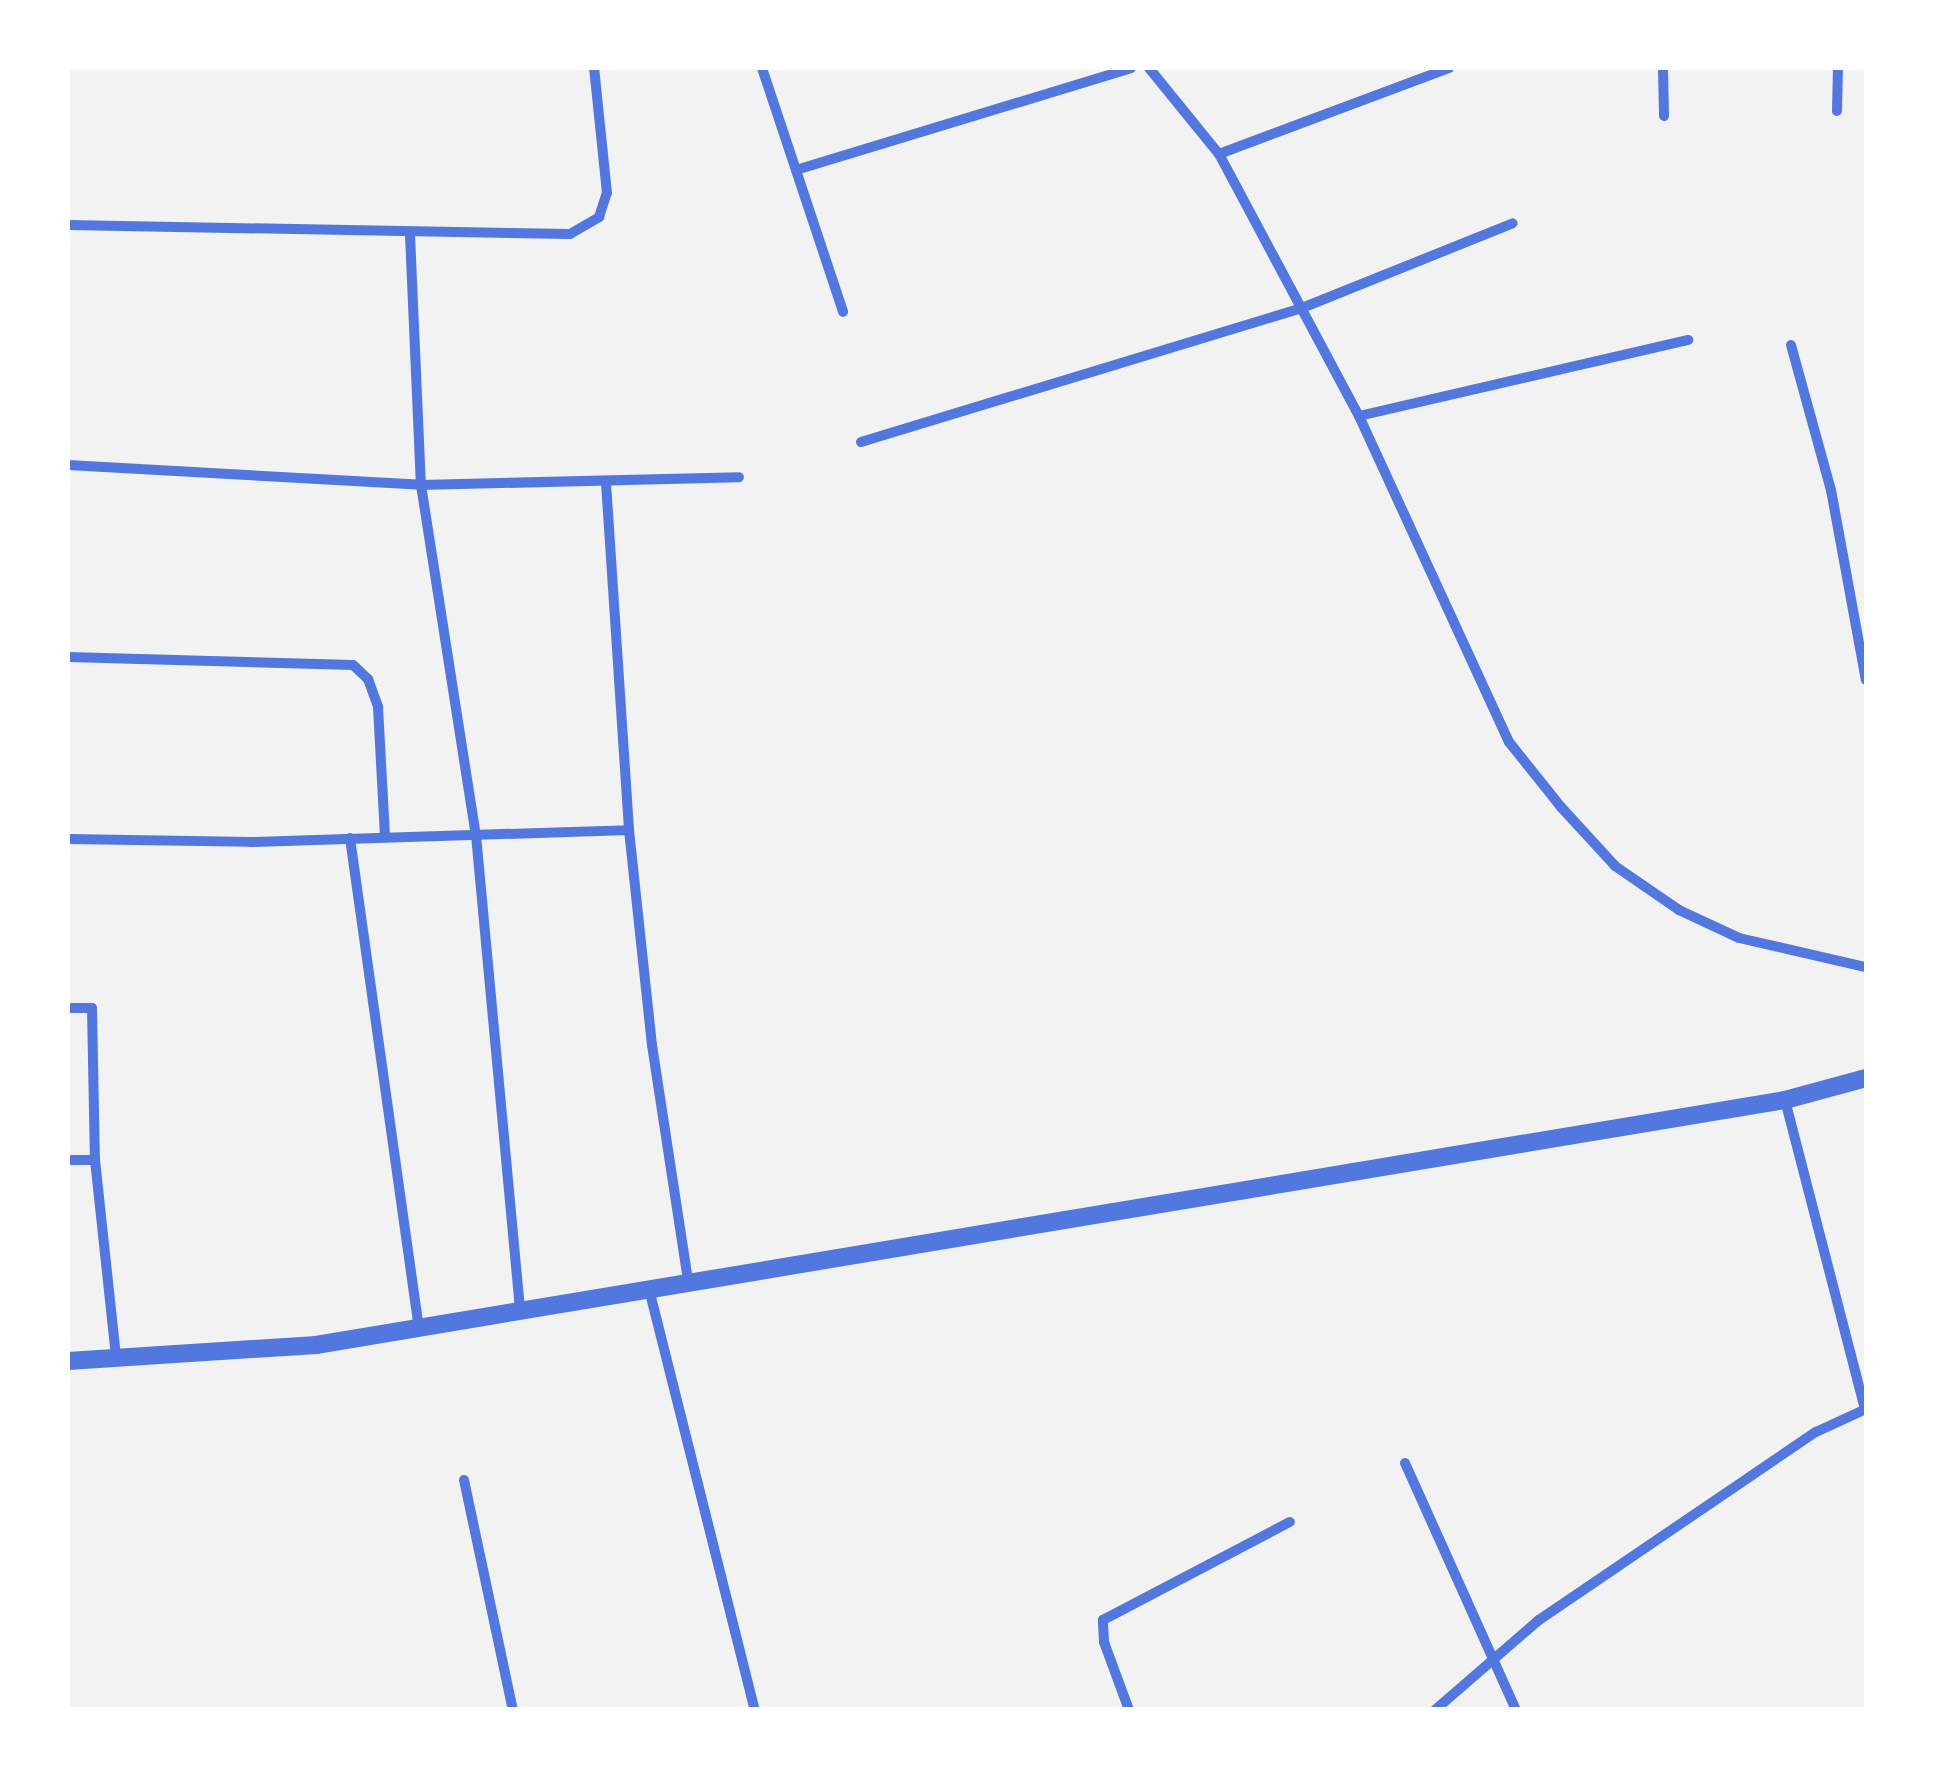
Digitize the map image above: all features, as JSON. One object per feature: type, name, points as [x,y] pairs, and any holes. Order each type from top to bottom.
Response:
[{"type":"street","points":[[68,225],[410,235],[570,234],[599,217],[607,193],[594,68]]},
{"type":"street","points":[[762,68],[843,312]]},
{"type":"street","points":[[796,170],[1130,68]]},
{"type":"street","points":[[1149,68],[1219,154],[1302,308],[1359,416],[1510,742],[1615,866],[1679,910],[1739,938],[1866,966]]},
{"type":"street","points":[[1219,154],[1449,68]]},
{"type":"street","points":[[1662,68],[1664,116]]},
{"type":"street","points":[[1837,111],[1838,68]]},
{"type":"street","points":[[861,442],[1302,308],[1514,223]]},
{"type":"street","points":[[410,235],[422,485],[476,835],[520,1310]]},
{"type":"street","points":[[1359,416],[1688,340]]},
{"type":"street","points":[[1792,345],[1854,600],[1866,680]]},
{"type":"street","points":[[68,465],[422,485],[738,477]]},
{"type":"street","points":[[606,483],[629,830],[652,1044],[688,1280]]},
{"type":"street","points":[[1854,600],[1866,598]]},
{"type":"street","points":[[68,657],[352,664],[368,679],[378,708],[385,837]]},
{"type":"street","points":[[68,840],[350,838],[629,830]]},
{"type":"street","points":[[350,838],[419,1327]]},
{"type":"street","points":[[68,1008],[92,1008],[95,1160],[116,1355]]},
{"type":"street","points":[[68,1361],[116,1355],[260,1352],[419,1327],[1785,1100],[1866,1078]]},
{"type":"street","points":[[1440,1708],[1491,1660],[1744,1479],[1816,1432],[1866,1409],[1785,1100]]},
{"type":"street","points":[[68,1160],[95,1160]]},
{"type":"street","points":[[648,1288],[754,1710]]},
{"type":"street","points":[[1405,1463],[1516,1710]]},
{"type":"street","points":[[464,1480],[513,1710]]},
{"type":"street","points":[[1129,1710],[1104,1642],[1103,1620],[1290,1522]]}]
